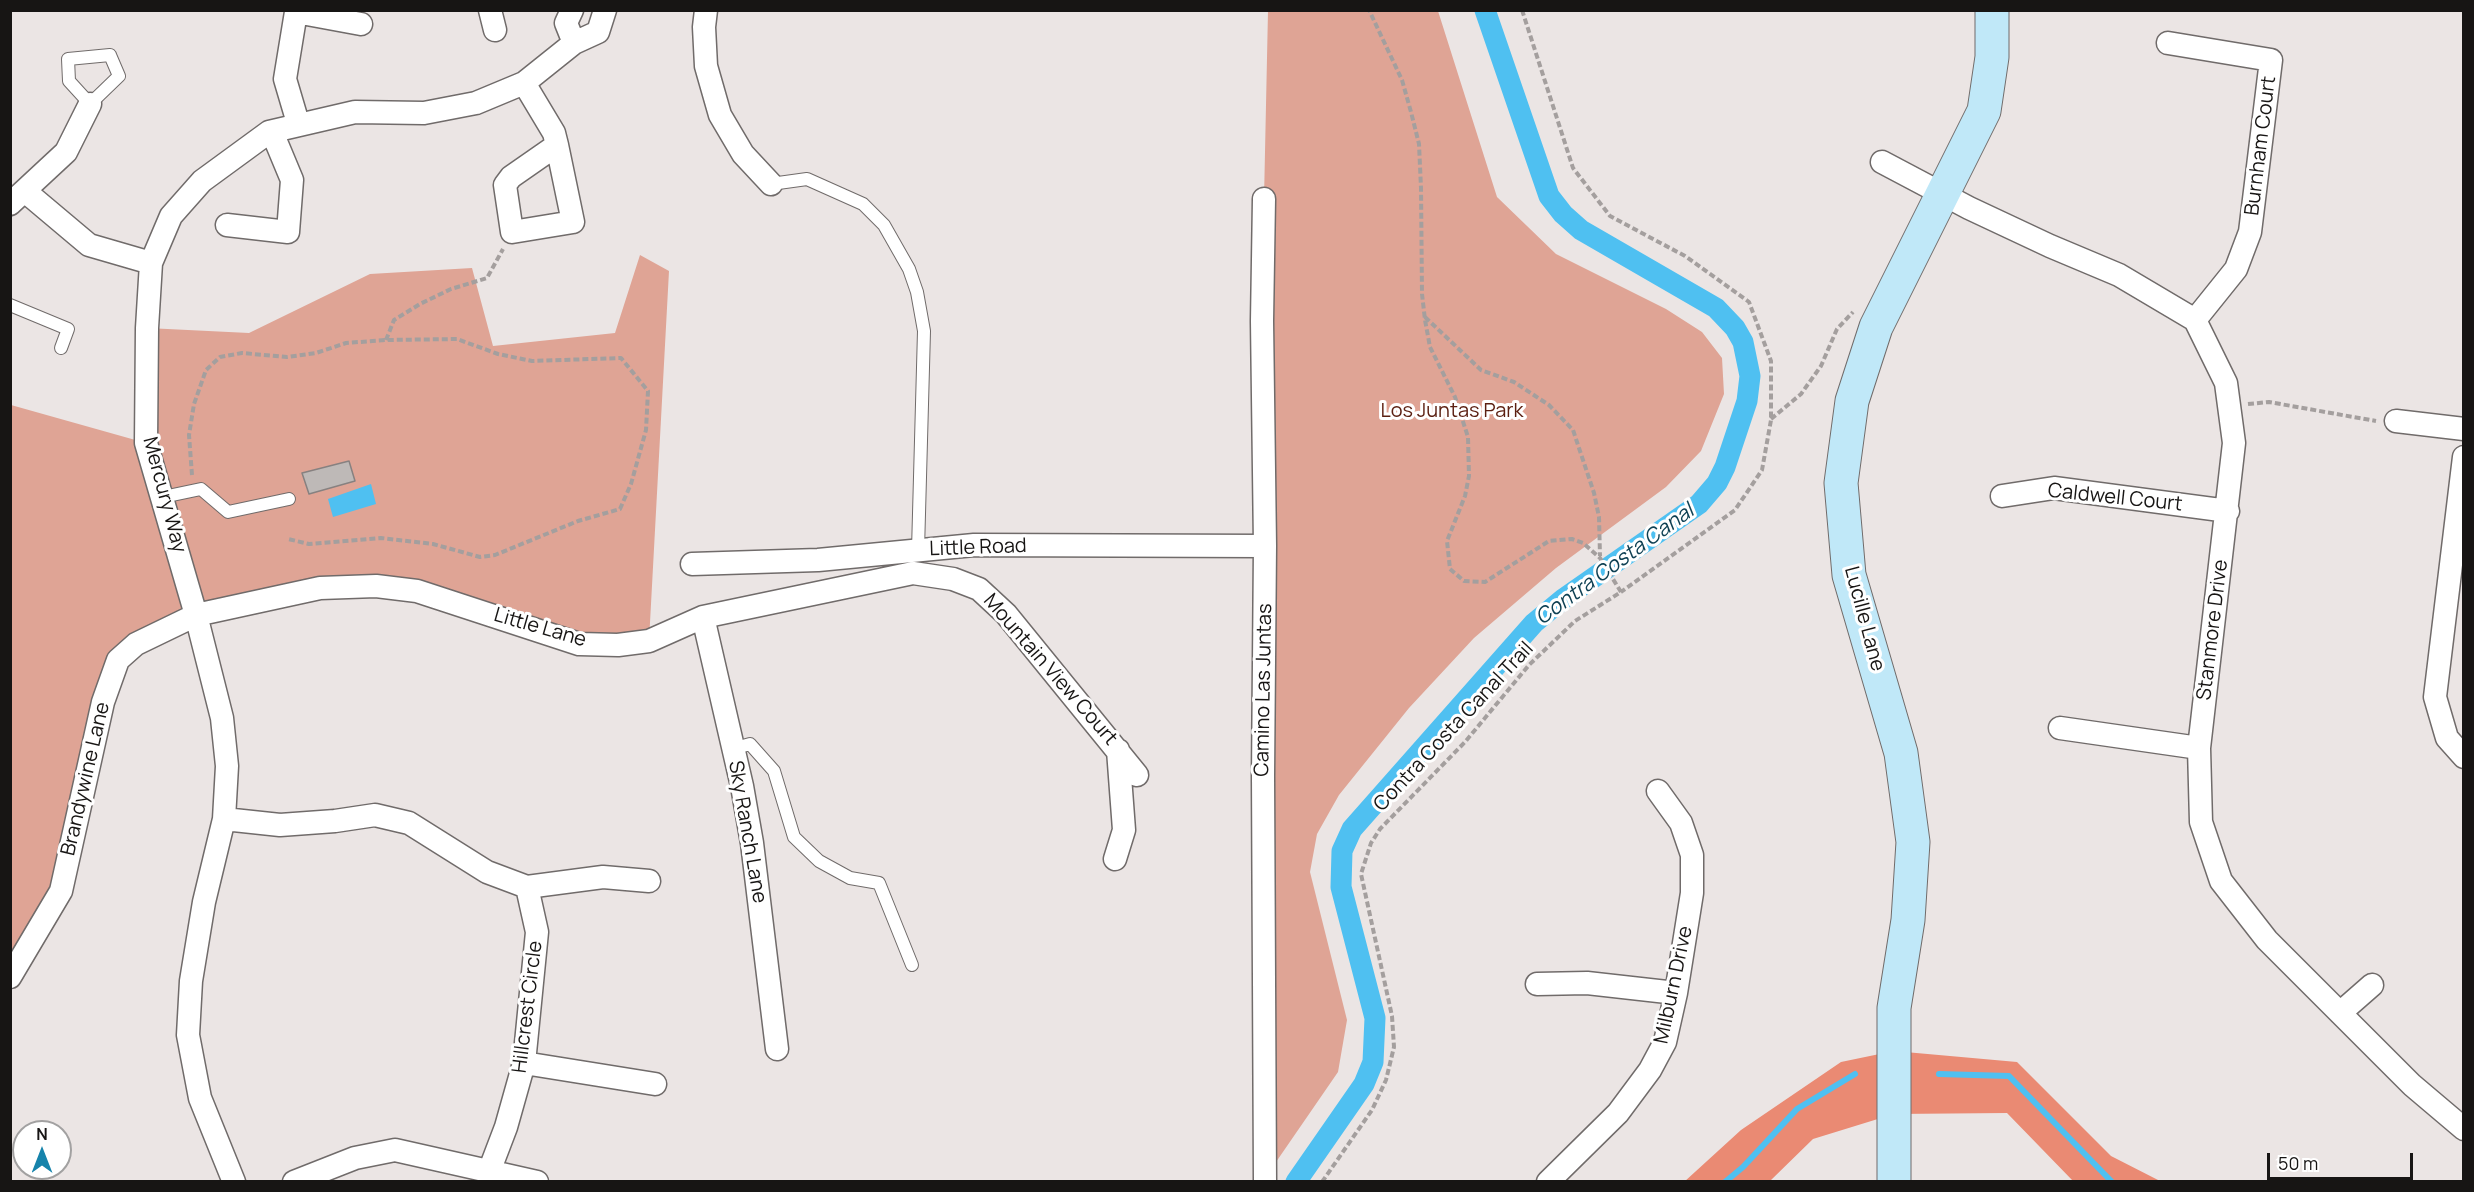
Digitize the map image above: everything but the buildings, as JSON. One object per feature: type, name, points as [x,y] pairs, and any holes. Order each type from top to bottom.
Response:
[{"type":"street","points":[[572,10],[566,23],[574,43]]},
{"type":"street","name":"Mercury Way","points":[[234,1182],[200,1098],[188,1035],[191,981],[204,902],[224,819],[227,766],[222,718],[196,615],[146,443],[151,263],[171,216],[202,181],[272,132],[298,123],[356,112],[424,113],[476,103],[524,83],[574,43],[598,32],[605,10]]},
{"type":"street","points":[[706,10],[704,27],[706,66],[720,115],[744,154],[771,184]]},
{"type":"street","name":"Lucille Lane","points":[[1894,1182],[1894,1008],[1908,920],[1913,842],[1901,753],[1849,575],[1842,483],[1852,401],[1876,327],[1984,111],[1992,57],[1992,10]]},
{"type":"street","points":[[298,123],[285,79],[296,12],[361,24]]},
{"type":"street","name":"Burnham Court","points":[[2168,43],[2271,60],[2250,232],[2236,269],[2195,320]]},
{"type":"street","points":[[524,83],[554,134],[573,222],[512,232],[505,185],[511,177],[556,146]]},
{"type":"street","points":[[90,104],[66,152],[18,198],[89,245],[151,263]]},
{"type":"street","points":[[227,225],[288,232],[292,180],[272,132]]},
{"type":"street","points":[[1882,162],[2050,246],[2119,275],[2195,320]]},
{"type":"street","name":"Camino Las Juntas","points":[[1264,200],[1262,321],[1265,546],[1264,1180]]},
{"type":"street","name":"Stanmore Drive","points":[[2195,320],[2226,383],[2234,443],[2199,748],[2201,822],[2221,881],[2267,940],[2412,1085],[2463,1129]]},
{"type":"street","points":[[2396,421],[2463,429]]},
{"type":"street","points":[[2463,457],[2453,634],[2435,697],[2447,738],[2463,757]]},
{"type":"street","name":"Caldwell Court","points":[[2002,496],[2054,488],[2228,511]]},
{"type":"street","name":"Little Road","points":[[692,564],[818,560],[974,545],[1265,546]]},
{"type":"street","name":"Little Lane","points":[[196,615],[320,588],[376,586],[417,591],[579,644],[649,641],[703,617],[913,573],[953,579]]},
{"type":"street","name":"Mountain View Court","points":[[953,579],[979,589],[1005,614],[1137,775]]},
{"type":"street","name":"Brandywine Lane","points":[[10,977],[61,891],[103,702],[118,660],[136,644],[196,615]]},
{"type":"street","name":"Sky Ranch Lane","points":[[703,617],[742,786],[752,843],[777,1049]]},
{"type":"street","points":[[2060,728],[2199,748]]},
{"type":"street","points":[[1115,859],[1124,830],[1118,750]]},
{"type":"street","name":"Milburn Drive","points":[[1548,1182],[1618,1113],[1650,1070],[1665,1042],[1676,993],[1692,893],[1692,855],[1681,823],[1658,791]]},
{"type":"street","points":[[224,819],[280,825],[336,821],[375,815],[409,824],[487,872],[527,887],[603,877],[650,881]]},
{"type":"street","name":"Hillcrest Circle","points":[[490,1169],[506,1127],[524,1063],[537,932],[527,887]]},
{"type":"street","points":[[1537,984],[1587,983],[1676,993]]},
{"type":"street","points":[[2340,1013],[2372,985]]},
{"type":"street","points":[[524,1063],[655,1084]]},
{"type":"street","points":[[294,1182],[355,1158],[395,1150],[490,1169],[537,1182]]},
{"type":"lane","points":[[110,55],[118,76],[90,104],[69,81],[68,59],[110,55]]},
{"type":"lane","points":[[771,184],[807,179],[863,204],[884,225],[909,269],[917,292],[924,331],[918,550]]},
{"type":"lane","points":[[10,305],[68,329],[61,348]]},
{"type":"lane","points":[[163,497],[201,489],[228,512],[289,499]]},
{"type":"lane","points":[[732,749],[750,744],[774,771],[794,837],[819,861],[850,878],[879,883],[912,965]]},
{"type":"path","points":[[1369,10],[1402,80],[1419,144],[1424,316],[1430,347],[1455,397],[1468,437],[1469,476],[1465,496],[1447,541],[1450,569],[1464,581],[1485,582],[1549,541],[1562,538],[1582,543],[1601,559],[1621,592]]},
{"type":"path","name":"Contra Costa Canal Trail","points":[[1322,1182],[1372,1110],[1386,1080],[1394,1047],[1392,1016],[1361,874],[1371,843],[1380,829],[1465,742],[1529,665],[1575,621],[1621,592],[1736,510],[1762,470],[1771,420],[1771,361],[1749,302],[1685,256],[1610,216],[1585,184],[1573,168],[1522,10]]},
{"type":"path","points":[[386,340],[394,320],[420,304],[451,289],[487,278],[512,232]]},
{"type":"path","points":[[1771,420],[1801,394],[1821,366],[1837,329],[1858,306]]},
{"type":"path","points":[[1424,316],[1481,370],[1514,382],[1549,405],[1573,430],[1594,493],[1599,518],[1601,559]]},
{"type":"path","points":[[194,491],[189,435],[194,404],[206,370],[220,357],[242,353],[287,357],[316,353],[346,343],[457,339],[498,354],[532,361],[621,358],[648,391],[646,430],[631,484],[620,509],[578,521],[495,555],[480,557],[433,544],[381,538],[309,544],[288,539]]},
{"type":"path","points":[[2229,408],[2256,401],[2270,402],[2372,421],[2396,421]]},
{"type":"green space","name":"Los Juntas Park","points":[[1268,11],[1438,11],[1497,197],[1556,254],[1666,309],[1702,332],[1722,358],[1724,394],[1701,451],[1666,487],[1556,568],[1474,638],[1409,708],[1339,795],[1317,834],[1310,872],[1347,1020],[1338,1072],[1265,1178],[1264,199]]},
{"type":"green space","points":[[640,255],[669,271],[649,641],[618,645],[376,586],[196,614],[118,660],[61,891],[11,977],[11,405],[146,443],[147,328],[249,333],[370,274],[472,268],[493,346],[615,333]]},
{"type":"shaded area","points":[[1894,1051],[2017,1062],[2111,1156],[2160,1181],[2073,1181],[2007,1113],[1894,1114],[1813,1139],[1770,1181],[1684,1182],[1741,1130],[1841,1062]]},
{"type":"water","points":[[371,484],[376,504],[333,517],[328,499]]},
{"type":"waterway","name":"Contra Costa Canal","points":[[1296,1182],[1364,1084],[1373,1062],[1375,1018],[1341,887],[1342,851],[1352,829],[1534,623],[1563,599],[1699,504],[1717,483],[1725,467],[1747,401],[1750,376],[1743,342],[1735,328],[1716,308],[1581,230],[1563,214],[1549,196],[1485,10]]},
{"type":"waterway","points":[[1725,1182],[1743,1167],[1797,1109],[1855,1074]]},
{"type":"waterway","points":[[1939,1074],[2009,1076],[2112,1182]]}]
